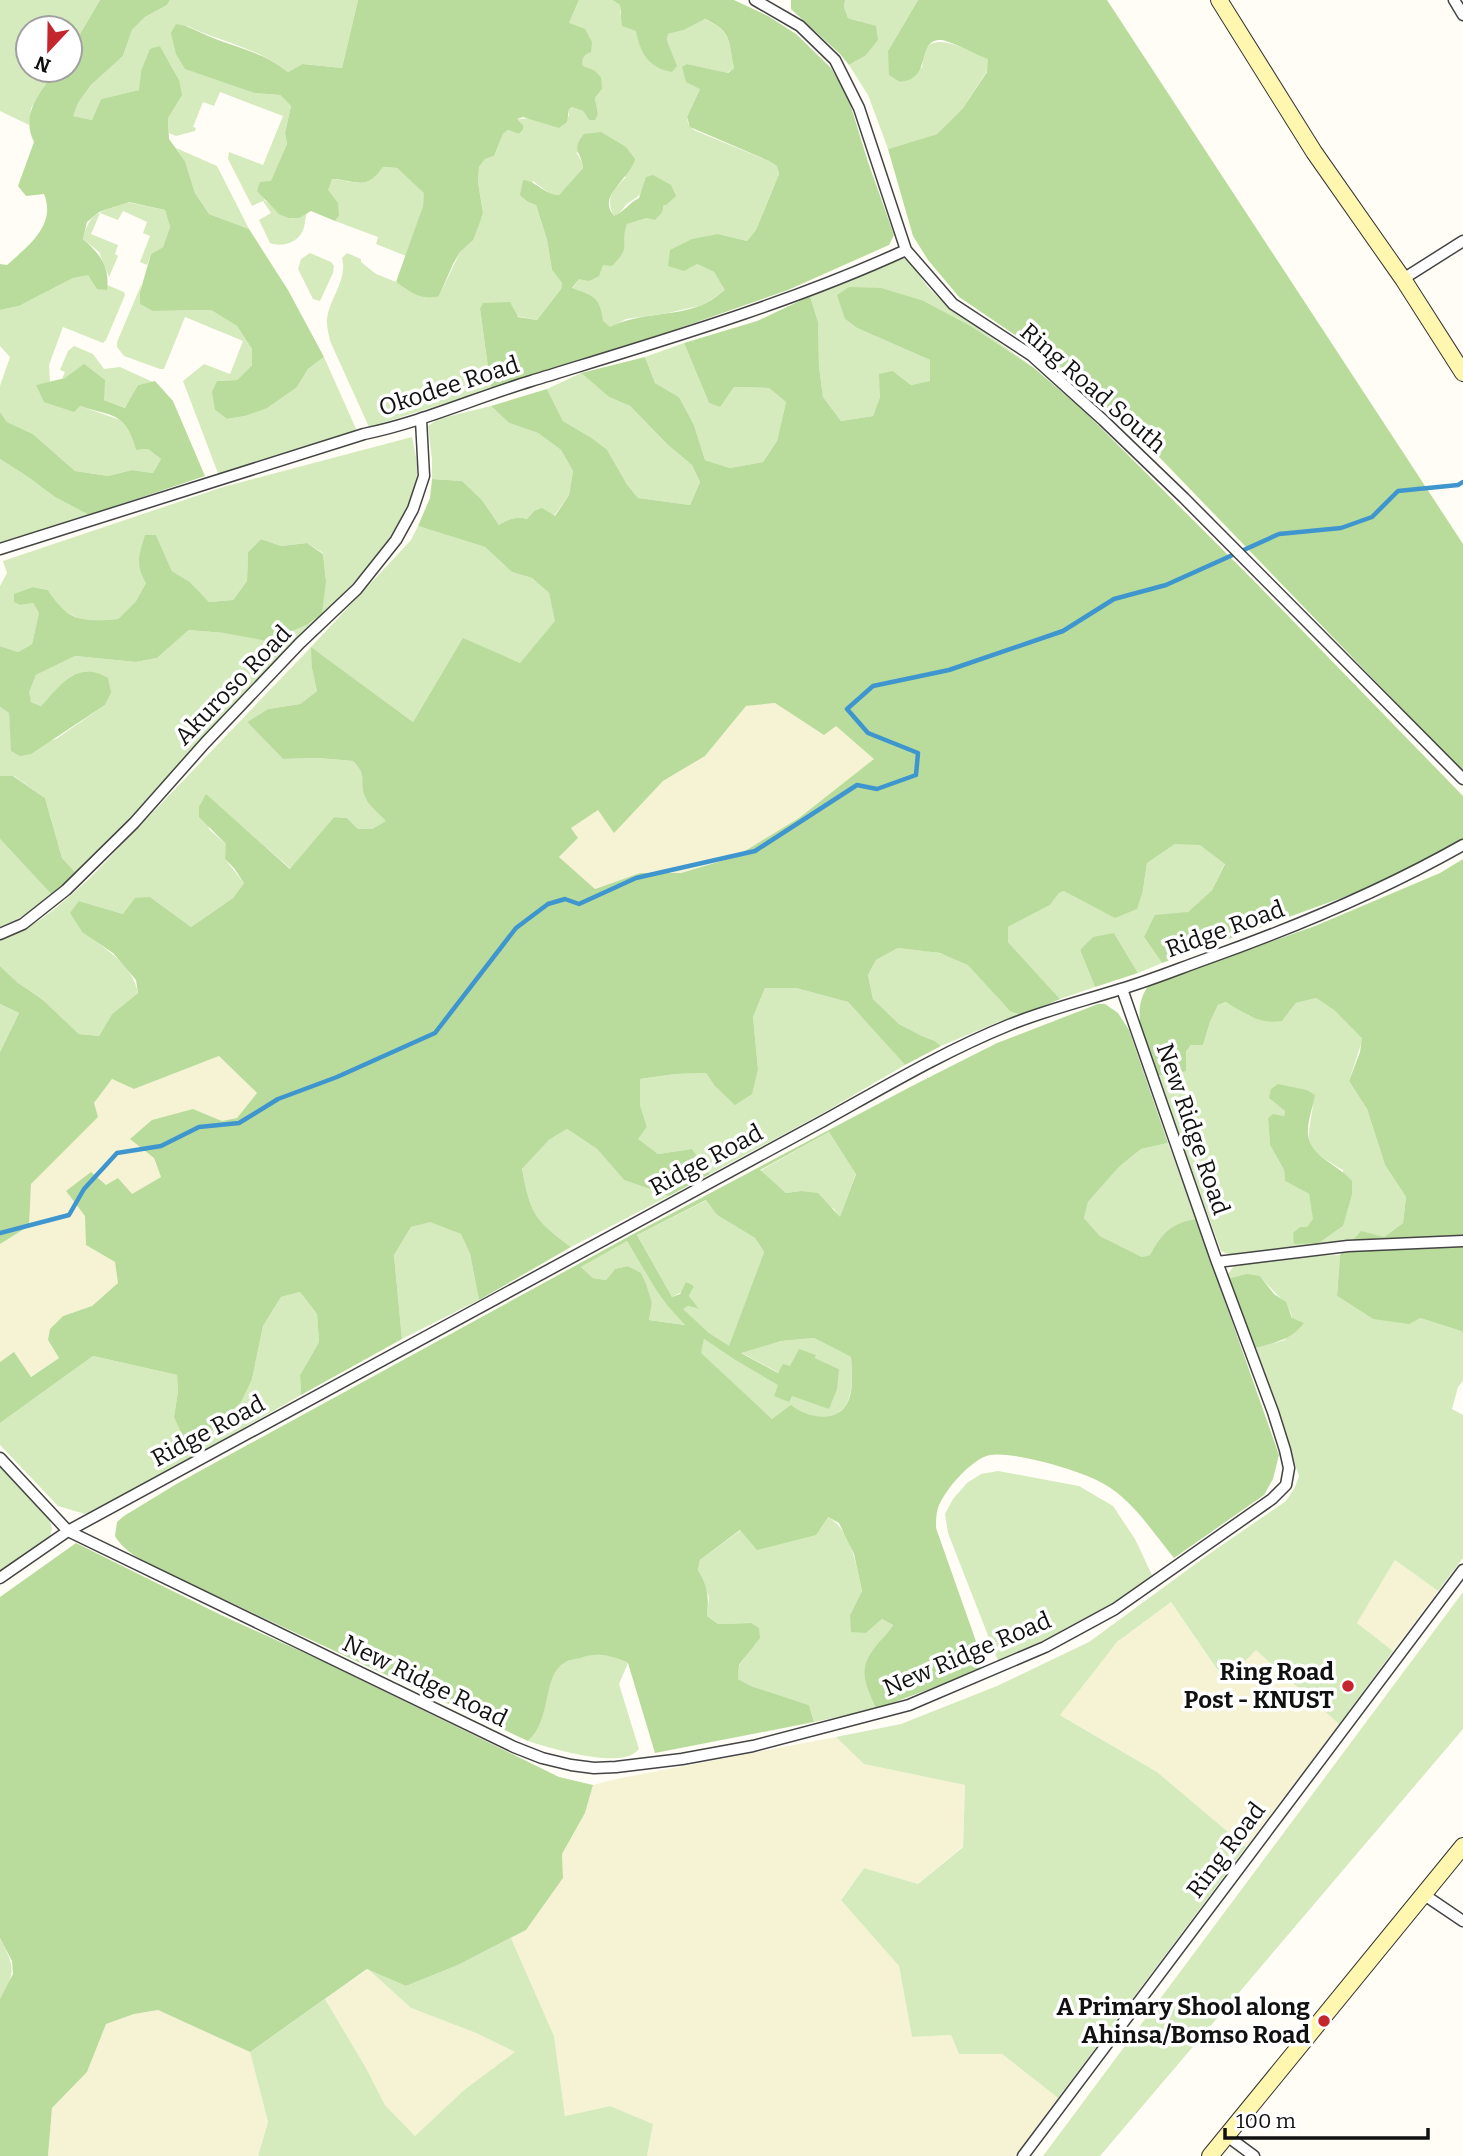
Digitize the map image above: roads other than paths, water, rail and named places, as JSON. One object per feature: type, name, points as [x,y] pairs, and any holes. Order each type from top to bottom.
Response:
[{"type":"street","name":"Ring Road South","points":[[755,0],[800,26],[835,60],[859,108],[906,250],[953,304],[1031,355],[1184,498],[1463,779]]},
{"type":"street","points":[[1219,0],[1314,152],[1461,365]]},
{"type":"street","points":[[1454,0],[1463,15]]},
{"type":"street","points":[[1403,279],[1463,241]]},
{"type":"street","name":"Okodee Road","points":[[0,549],[339,442],[421,420],[511,387],[710,325],[863,270],[906,250]]},
{"type":"street","name":"Akuroso Road","points":[[0,933],[23,924],[75,882],[134,823],[300,643],[357,589],[396,540],[413,509],[424,476],[421,420]]},
{"type":"street","name":"Ridge Road","points":[[0,1578],[68,1531],[921,1066],[1014,1023],[1122,989],[1325,914],[1391,885],[1463,845]]},
{"type":"street","name":"New Ridge Road","points":[[68,1531],[503,1742],[541,1758],[594,1768],[682,1759],[753,1746],[909,1705],[1045,1647],[1115,1609],[1272,1499],[1286,1485],[1289,1468],[1273,1412],[1217,1262],[1122,989]]},
{"type":"street","points":[[1217,1262],[1348,1247],[1463,1241]]},
{"type":"street","points":[[0,1458],[68,1531]]},
{"type":"street","name":"Ring Road","points":[[1023,2156],[1463,1570]]},
{"type":"street","points":[[1210,2156],[1463,1846]]},
{"type":"street","points":[[1423,1894],[1463,1922]]},
{"type":"street","points":[[1227,2136],[1254,2156]]},
{"type":"waterway","points":[[0,1233],[69,1215],[84,1189],[117,1153],[161,1146],[199,1127],[239,1123],[278,1099],[337,1077],[435,1033],[516,928],[548,904],[565,899],[579,904],[636,878],[755,851],[857,785],[877,789],[916,775],[918,753],[868,733],[847,709],[873,686],[949,670],[1063,631],[1114,599],[1166,585],[1279,534],[1341,528],[1372,517],[1398,491],[1458,485],[1463,482]]},
{"type":"place","name":"Ring Road Post - KNUST","points":[[1348,1686]]},
{"type":"place","name":"A Primary Shool along Ahinsa/Bomso Road","points":[[1324,2021]]}]
